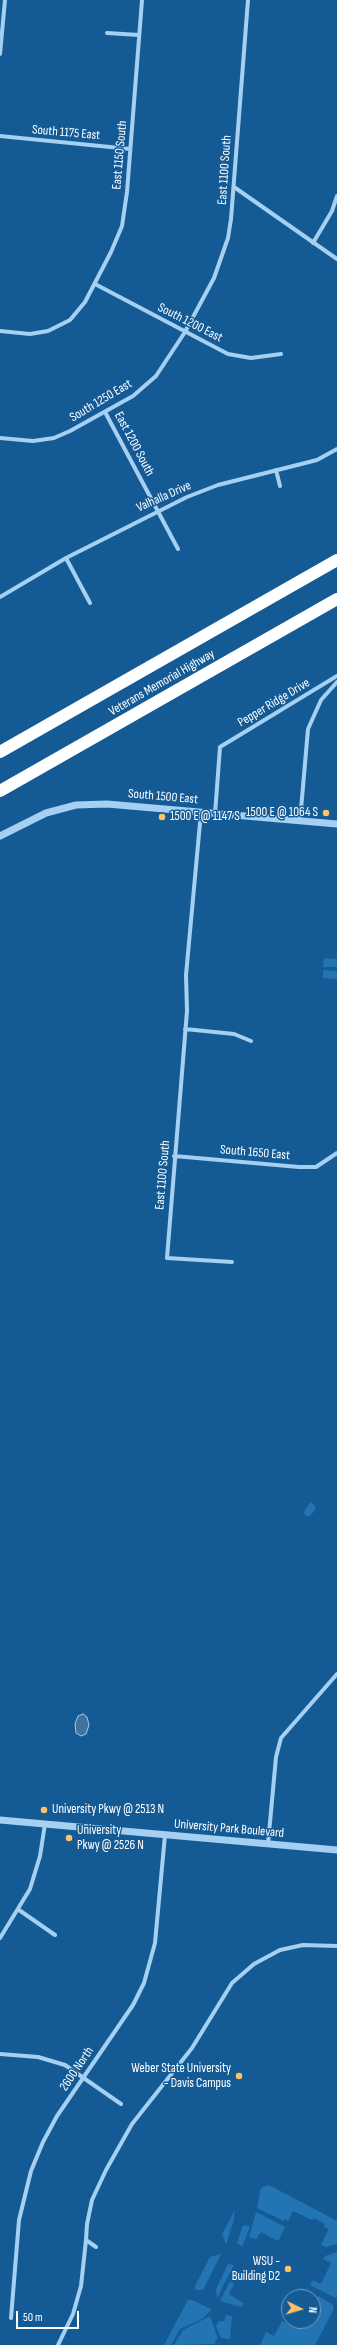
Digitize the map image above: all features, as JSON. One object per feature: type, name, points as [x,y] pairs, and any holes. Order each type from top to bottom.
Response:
[{"type":"highway","name":"Veterans Memorial Highway","points":[[0,752],[337,560]]},
{"type":"highway","name":"Veterans Memorial Highway","points":[[0,791],[337,598]]},
{"type":"street","points":[[0,54],[2,8],[5,0]]},
{"type":"street","name":"East 1150 South","points":[[0,331],[30,334],[48,331],[70,320],[85,302],[95,284],[122,226],[142,0]]},
{"type":"street","name":"East 1100 South","points":[[185,332],[214,278],[222,257],[231,219],[248,0]]},
{"type":"street","points":[[107,33],[139,35]]},
{"type":"street","name":"South 1175 East","points":[[0,136],[130,149]]},
{"type":"street","points":[[234,187],[337,259]]},
{"type":"street","points":[[313,243],[332,211],[337,196]]},
{"type":"street","name":"South 1200 East","points":[[95,284],[228,354],[251,358],[281,354]]},
{"type":"street","name":"South 1250 East","points":[[0,438],[33,441],[54,438],[133,396],[156,376],[185,332]]},
{"type":"street","name":"East 1200 South","points":[[105,412],[178,549]]},
{"type":"street","name":"Valhalla Drive","points":[[0,597],[66,558],[157,510],[218,485],[317,460],[337,449]]},
{"type":"street","points":[[276,470],[280,486]]},
{"type":"street","points":[[66,558],[90,603]]},
{"type":"street","name":"Pepper Ridge Drive","points":[[215,814],[220,747],[337,676]]},
{"type":"street","points":[[300,821],[308,730],[321,700],[337,682]]},
{"type":"street","name":"South 1500 East","points":[[0,836],[46,813],[76,805],[107,804],[337,824]]},
{"type":"street","name":"East 1100 South","points":[[201,812],[186,975],[186,1029],[174,1156],[167,1258],[232,1262]]},
{"type":"street","points":[[186,1029],[234,1034],[251,1041]]},
{"type":"street","name":"South 1650 East","points":[[174,1156],[299,1167],[316,1166],[332,1158],[337,1153]]},
{"type":"street","points":[[268,1844],[276,1757],[281,1738],[337,1674]]},
{"type":"street","name":"University Park Boulevard","points":[[0,1820],[337,1850]]},
{"type":"street","points":[[0,1938],[18,1910],[36,1873],[45,1824]]},
{"type":"street","name":"2600 North","points":[[11,2318],[19,2220],[24,2193],[43,2142],[84,2077],[133,2005],[144,1983],[155,1943],[165,1835]]},
{"type":"street","points":[[18,1910],[55,1935]]},
{"type":"street","points":[[58,2345],[73,2314],[81,2286],[92,2200],[132,2124],[192,2048],[232,1983],[254,1964],[280,1950],[303,1945],[337,1946]]},
{"type":"street","points":[[0,2054],[52,2060],[65,2065],[121,2104]]},
{"type":"street","points":[[86,2240],[96,2247]]},
{"type":"shaded area","points":[[324,958],[337,959],[337,967],[323,967]]},
{"type":"shaded area","points":[[323,970],[337,971],[337,979],[323,978]]},
{"type":"shaded area","points":[[311,1502],[316,1507],[312,1514],[307,1517],[304,1513],[305,1509]]},
{"type":"shaded area","points":[[83,1714],[87,1717],[89,1725],[86,1734],[81,1736],[76,1733],[75,1724],[78,1716]]},
{"type":"shaded area","points":[[269,2185],[337,2221],[337,2244],[326,2247],[321,2245],[329,2229],[324,2227],[325,2224],[314,2218],[312,2220],[293,2211],[288,2221],[285,2219],[284,2221],[257,2208],[261,2188]]},
{"type":"shaded area","points":[[235,2210],[233,2223],[226,2244],[222,2234]]},
{"type":"shaded area","points":[[256,2212],[285,2227],[278,2241],[261,2232],[256,2239],[249,2237]]},
{"type":"shaded area","points":[[243,2225],[250,2226],[242,2247],[237,2243]]},
{"type":"shaded area","points":[[337,2252],[337,2297],[335,2298],[321,2291],[321,2289],[310,2285],[313,2280],[321,2284],[331,2263],[323,2259],[325,2256]]},
{"type":"shaded area","points":[[221,2254],[203,2290],[196,2290],[195,2286],[210,2257]]},
{"type":"shaded area","points":[[228,2264],[234,2265],[217,2298],[216,2289]]},
{"type":"shaded area","points":[[230,2281],[234,2284],[229,2294],[244,2304],[241,2307],[220,2301]]},
{"type":"shaded area","points":[[321,2298],[332,2304],[334,2309],[315,2345],[260,2345],[266,2332],[274,2336],[281,2323],[281,2329],[321,2329]]},
{"type":"shaded area","points":[[188,2300],[192,2300],[211,2309],[202,2319],[180,2329],[171,2345],[164,2345]]},
{"type":"shaded area","points":[[226,2315],[232,2316],[230,2339],[221,2338],[216,2326],[219,2321],[224,2321]]},
{"type":"shaded area","points":[[210,2316],[218,2339],[216,2339],[215,2344],[174,2345],[183,2330]]},
{"type":"place","name":"1500 E @ 1064 S","points":[[326,813]]},
{"type":"place","name":"1500 E @ 1147 S","points":[[162,817]]},
{"type":"place","name":"University Pkwy @ 2513 N","points":[[44,1810]]},
{"type":"place","name":"University Pkwy @ 2526 N","points":[[69,1838]]},
{"type":"place","name":"Weber State University - Davis Campus","points":[[239,2076]]},
{"type":"place","name":"WSU - Building D2","points":[[288,2269]]}]
